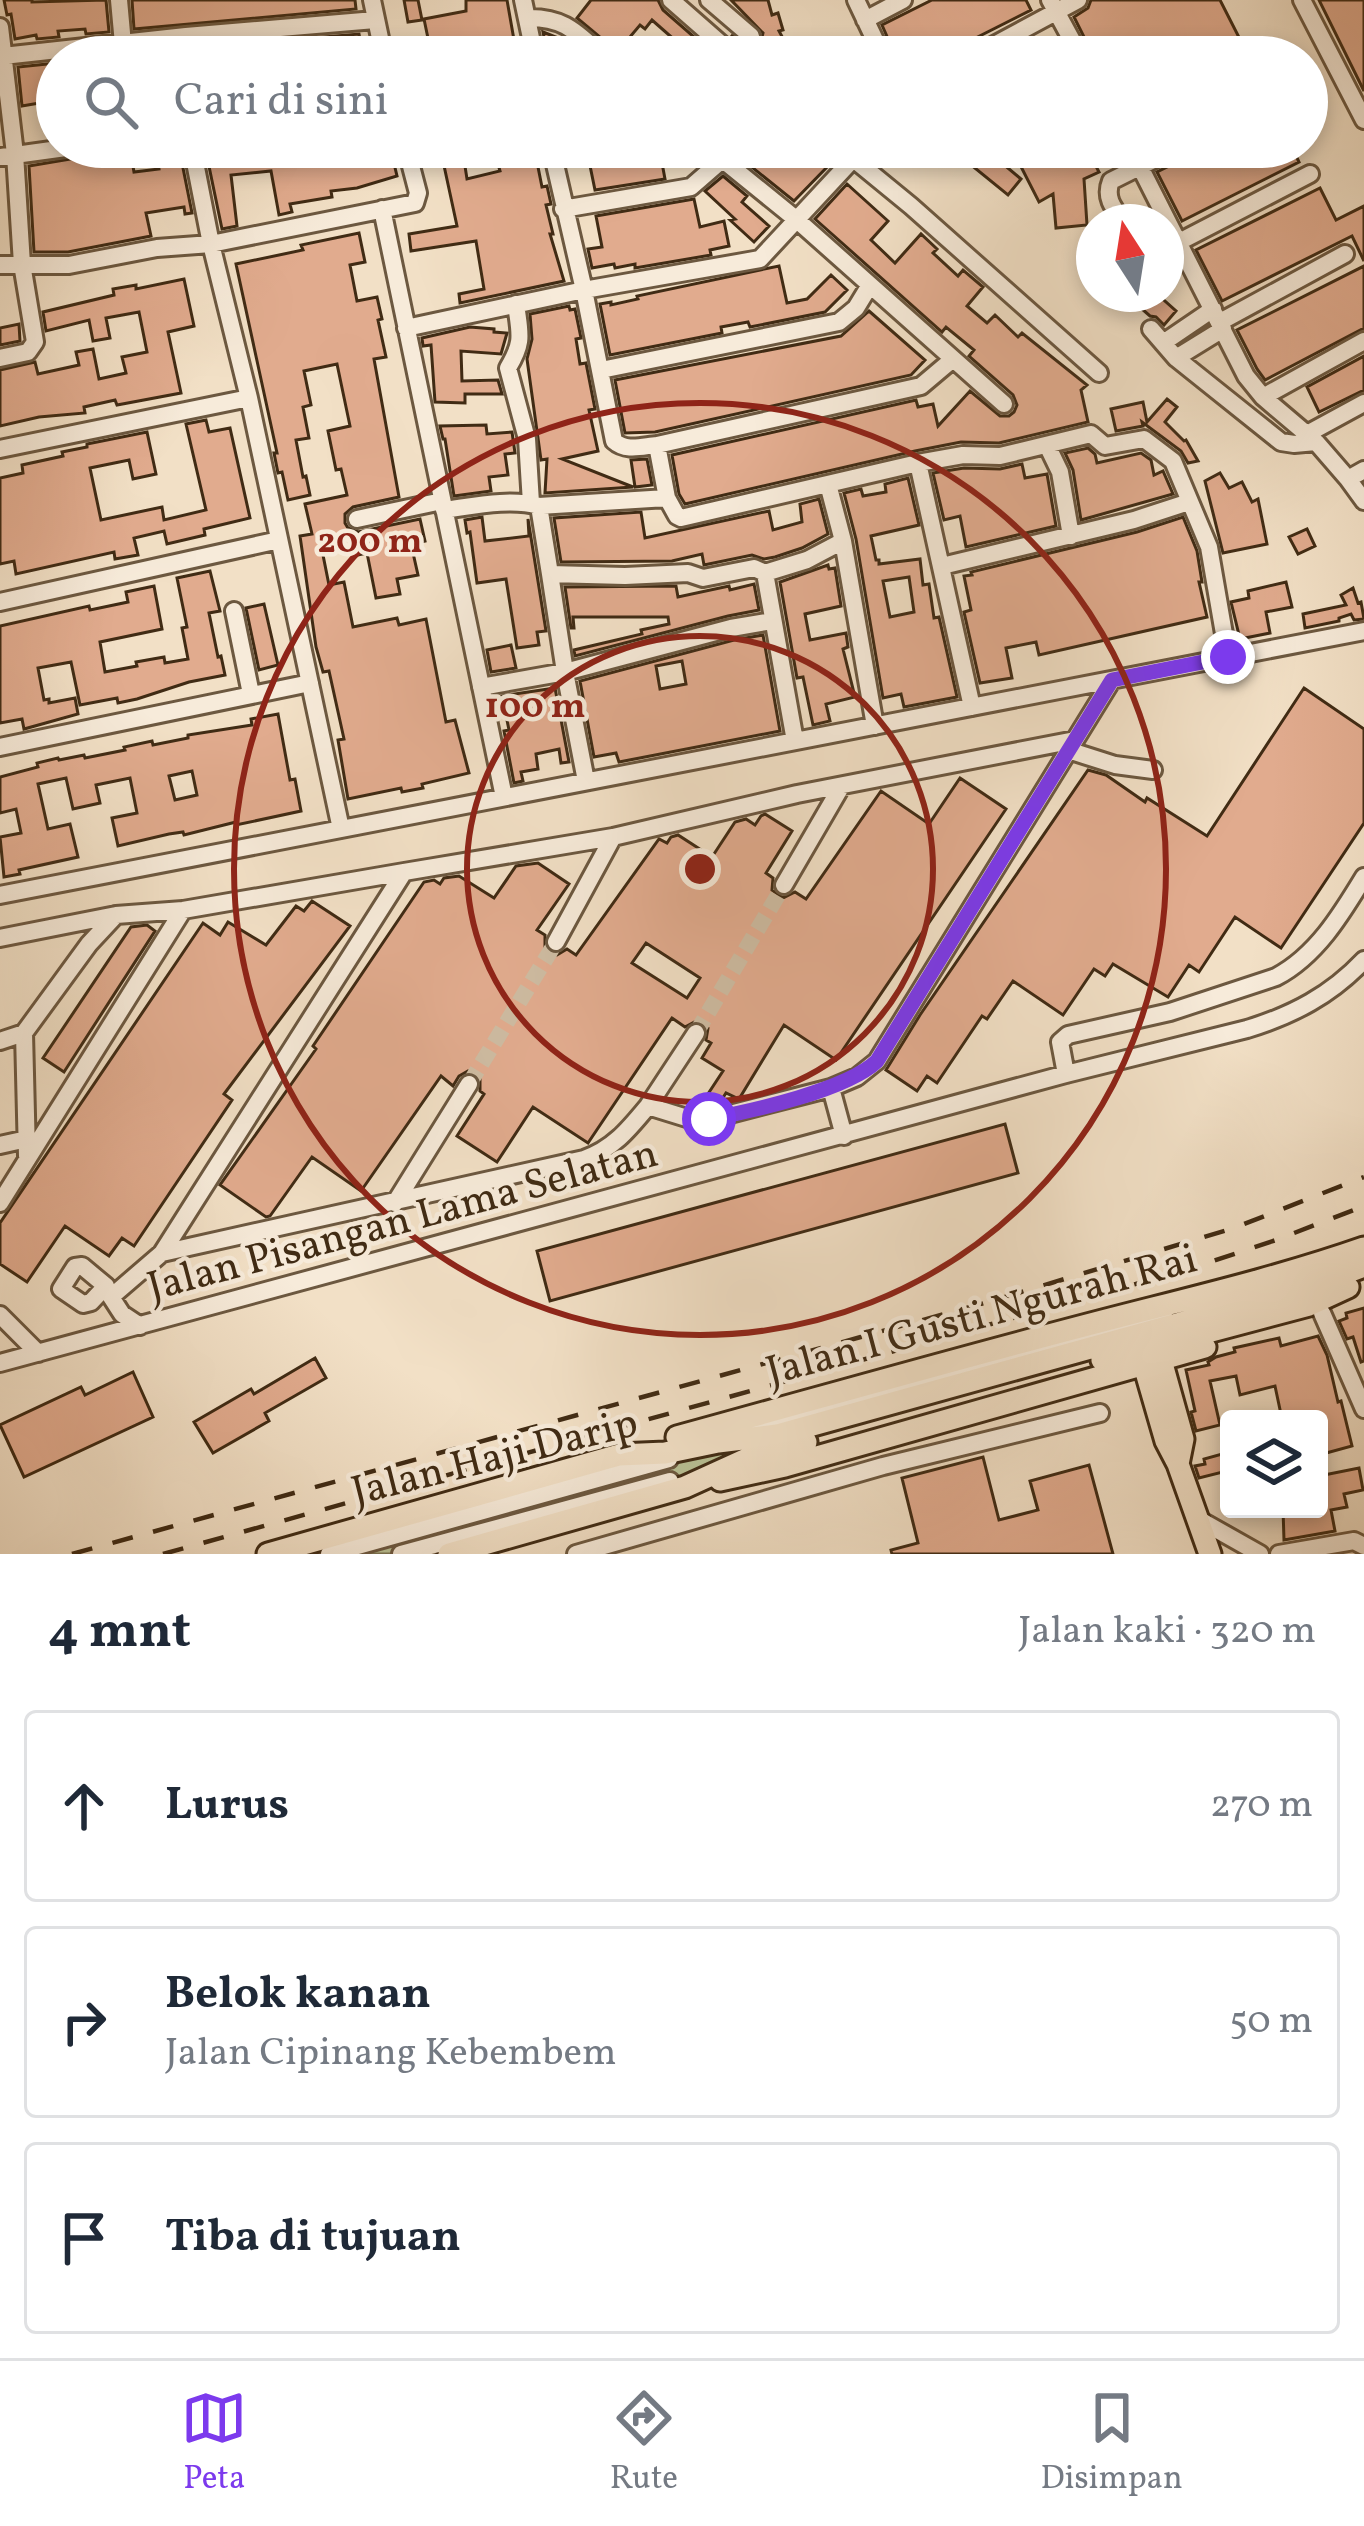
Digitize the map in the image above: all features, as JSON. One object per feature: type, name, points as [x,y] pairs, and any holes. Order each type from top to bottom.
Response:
[{"type":"main road","name":"Jalan I Gusti Ngurah Rai","points":[[619,1455],[1364,1248]]},
{"type":"main road","name":"Jalan Haji Darip","points":[[461,1552],[685,1486],[751,1457],[948,1395],[1304,1289],[1364,1263]]},
{"type":"main road","name":"Jalan Haji Darip","points":[[268,1554],[619,1455],[665,1453],[777,1435],[1309,1305],[1364,1278]]},
{"type":"main road","points":[[685,1486],[760,1472],[1153,1363],[1322,1313],[1364,1293]]},
{"type":"main road","points":[[1153,1363],[1183,1439],[1178,1464],[1210,1554]]},
{"type":"street","points":[[118,0],[122,36]]},
{"type":"street","points":[[372,0],[379,36]]},
{"type":"street","points":[[671,0],[712,36]]},
{"type":"street","points":[[709,0],[751,36]]},
{"type":"street","points":[[856,0],[873,36]]},
{"type":"street","points":[[865,20],[903,0]]},
{"type":"street","points":[[1004,36],[1053,5],[1078,0]]},
{"type":"street","points":[[1302,0],[1321,36]]},
{"type":"street","points":[[1053,5],[1070,36]]},
{"type":"street","points":[[525,9],[562,22],[579,36]]},
{"type":"street","points":[[186,36],[375,20]]},
{"type":"street","points":[[0,27],[8,156],[35,346],[0,358]]},
{"type":"street","points":[[1328,50],[1364,120]]},
{"type":"street","points":[[3,56],[36,53]]},
{"type":"street","points":[[196,168],[341,829]]},
{"type":"street","points":[[0,265],[69,265],[415,203],[418,194],[411,168]]},
{"type":"street","points":[[555,168],[614,441],[626,448],[921,386],[953,359]]},
{"type":"street","points":[[563,209],[691,187],[714,168]]},
{"type":"street","points":[[732,168],[1004,404]]},
{"type":"street","points":[[406,328],[760,259],[797,220],[835,168]]},
{"type":"street","points":[[864,168],[1099,373]]},
{"type":"street","points":[[1111,204],[1112,182],[1136,168]]},
{"type":"street","points":[[1141,168],[1156,204]]},
{"type":"street","points":[[1184,238],[1310,174]]},
{"type":"street","points":[[210,239],[418,194]]},
{"type":"street","points":[[382,209],[504,797]]},
{"type":"street","points":[[1345,254],[1219,320],[1157,336],[1176,358],[1281,442],[1294,444],[1312,438],[1364,403]]},
{"type":"street","points":[[1184,262],[1246,376],[1263,397],[1356,475],[1364,501]]},
{"type":"street","points":[[601,370],[839,322],[856,308],[870,285]]},
{"type":"street","points":[[516,304],[520,345],[508,368],[527,440],[586,782]]},
{"type":"street","points":[[1176,358],[1219,320]]},
{"type":"street","points":[[1263,397],[1364,341]]},
{"type":"street","points":[[0,449],[249,398]]},
{"type":"street","points":[[657,445],[667,499],[682,518],[963,455],[1000,456],[1091,434],[1105,446],[1144,439],[1169,457],[1209,547],[1228,657]]},
{"type":"street","points":[[1047,445],[1060,472],[1071,536]]},
{"type":"street","points":[[918,463],[972,707]]},
{"type":"street","points":[[828,484],[875,726]]},
{"type":"street","points":[[357,519],[443,506],[667,499]]},
{"type":"street","points":[[942,566],[1134,520],[1189,502]]},
{"type":"street","points":[[0,602],[279,540]]},
{"type":"street","points":[[550,574],[688,573],[704,578],[754,568],[765,572],[807,560],[842,541]]},
{"type":"street","points":[[765,572],[795,741]]},
{"type":"street","points":[[234,611],[251,694]]},
{"type":"street","points":[[481,687],[565,672],[772,621]]},
{"type":"street","points":[[0,895],[1364,631]]},
{"type":"street","points":[[648,1106],[703,1120],[831,1088],[857,1077],[877,1061],[1112,680]]},
{"type":"street","points":[[0,748],[310,683]]},
{"type":"street","points":[[0,938],[614,838],[797,794],[1072,745],[1115,765],[1153,770]]},
{"type":"street","points":[[784,885],[841,787]]},
{"type":"street","points":[[556,942],[614,838]]},
{"type":"street","points":[[140,1325],[122,1314],[109,1292],[162,1253],[404,872]]},
{"type":"street","points":[[1066,1074],[1063,1038],[1214,999],[1289,970],[1338,920],[1363,881]]},
{"type":"street","points":[[0,1203],[27,1148],[182,910]]},
{"type":"street","points":[[0,1041],[24,1033],[89,944],[116,916]]},
{"type":"street","name":"Jalan Pisangan Lama Selatan","points":[[0,1363],[1247,1029],[1296,1012],[1364,960]]},
{"type":"street","points":[[1170,1012],[1180,1045]]},
{"type":"street","points":[[24,1033],[27,1148]]},
{"type":"street","points":[[162,1253],[593,1156],[626,1133],[696,1033]]},
{"type":"street","points":[[395,1202],[469,1084]]},
{"type":"street","points":[[831,1088],[844,1136]]},
{"type":"street","points":[[0,1144],[27,1148]]},
{"type":"street","points":[[329,1554],[694,1452],[805,1413],[1364,1263]]},
{"type":"street","points":[[1322,1313],[1364,1409]]},
{"type":"street","points":[[0,1315],[38,1353]]},
{"type":"street","points":[[401,1554],[687,1476],[767,1463],[956,1411],[1004,1405]]},
{"type":"street","points":[[582,1516],[583,1552],[883,1466],[1100,1413]]},
{"type":"street","points":[[878,1439],[883,1466]]},
{"type":"street","points":[[1198,1520],[1260,1554]]},
{"type":"street","points":[[1279,1554],[1361,1538]]},
{"type":"green space","points":[[759,1445],[717,1471],[402,1554],[329,1554],[694,1452]]},
{"type":"building","points":[[4,0],[106,0],[109,32],[58,31],[59,36],[15,39],[11,14],[7,15]]},
{"type":"building","points":[[132,0],[355,0],[356,9],[134,29]]},
{"type":"building","points":[[404,0],[418,0],[422,20],[408,22]]},
{"type":"building","points":[[466,0],[507,0],[513,36],[428,36],[424,19],[466,11]]},
{"type":"building","points":[[591,0],[658,0],[693,36],[670,36],[652,20],[631,36],[599,36],[577,18]]},
{"type":"building","points":[[731,0],[768,0],[783,30],[779,31],[782,36],[763,33]]},
{"type":"building","points":[[932,0],[1026,0],[1031,10],[980,36],[887,36],[882,25]]},
{"type":"building","points":[[1091,0],[1220,0],[1238,36],[1084,36],[1074,17]]},
{"type":"building","points":[[1319,0],[1364,0],[1364,91]]},
{"type":"building","points":[[36,65],[36,104],[22,106],[18,67]]},
{"type":"building","points":[[29,166],[183,168],[192,213],[185,214],[184,207],[146,213],[151,236],[68,252],[34,252]]},
{"type":"building","points":[[209,168],[395,168],[397,176],[331,191],[332,197],[290,204],[292,212],[279,215],[271,171],[231,175],[237,226],[222,229]]},
{"type":"building","points":[[445,168],[465,168],[467,179],[499,168],[538,168],[542,187],[547,186],[550,234],[564,281],[460,303],[459,294],[484,289],[476,241],[411,251],[409,234],[457,226]]},
{"type":"building","points":[[590,168],[663,168],[665,179],[595,190]]},
{"type":"building","points":[[753,168],[826,168],[794,201]]},
{"type":"building","points":[[975,168],[1008,168],[1021,179],[1008,195]]},
{"type":"building","points":[[1022,168],[1097,168],[1099,172],[1084,179],[1086,204],[1076,204],[1076,226],[1056,228],[1053,194],[1039,202]]},
{"type":"building","points":[[1165,168],[1287,168],[1184,220],[1184,204],[1173,204],[1157,172]]},
{"type":"building","points":[[723,176],[747,196],[742,202],[769,226],[754,242],[705,191]]},
{"type":"building","points":[[847,184],[888,221],[871,240],[895,263],[921,234],[958,276],[963,270],[983,287],[967,306],[987,323],[995,315],[1087,385],[1081,390],[1088,422],[999,443],[961,442],[915,451],[685,504],[672,455],[916,400],[918,407],[933,404],[938,426],[970,391],[1000,416],[1014,412],[1013,395],[969,356],[974,350],[946,327],[942,332],[815,219]]},
{"type":"building","points":[[1320,188],[1336,220],[1364,206],[1364,261],[1352,236],[1222,301],[1196,250]]},
{"type":"building","points":[[694,199],[700,227],[724,221],[729,246],[710,250],[711,255],[635,268],[635,264],[615,268],[614,264],[592,268],[588,249],[602,247],[596,216]]},
{"type":"building","points":[[359,233],[365,262],[350,265],[357,301],[377,297],[382,319],[378,320],[386,357],[374,359],[399,497],[353,507],[345,514],[345,523],[358,532],[420,519],[425,541],[411,544],[418,575],[397,579],[400,594],[376,598],[367,553],[358,555],[356,547],[323,555],[329,585],[344,582],[353,627],[397,618],[399,625],[426,619],[446,722],[455,720],[469,773],[422,784],[423,788],[348,799],[338,740],[344,739],[329,671],[323,672],[316,647],[300,536],[312,534],[305,504],[347,495],[328,431],[350,426],[337,364],[304,371],[311,405],[303,407],[309,438],[296,440],[310,495],[288,500],[282,472],[278,473],[236,264]]},
{"type":"building","points":[[779,266],[787,303],[807,299],[831,275],[847,290],[825,312],[750,327],[748,322],[721,327],[722,333],[610,355],[600,304]]},
{"type":"building","points":[[1364,266],[1364,328],[1265,380],[1237,330]]},
{"type":"building","points":[[184,279],[194,326],[168,332],[181,393],[117,405],[115,400],[84,407],[85,413],[0,426],[0,370],[35,362],[38,374],[79,365],[76,352],[93,349],[99,379],[126,373],[122,357],[147,352],[139,312],[106,318],[110,338],[93,341],[89,320],[46,331],[43,312],[114,295],[113,289]]},
{"type":"building","points":[[569,306],[575,309],[581,338],[576,339],[580,364],[586,363],[598,451],[562,459],[633,487],[545,493],[547,459],[541,460],[527,359],[532,339],[530,314]]},
{"type":"building","points":[[869,311],[925,360],[911,375],[655,432],[625,433],[615,380],[841,336]]},
{"type":"building","points":[[1145,312],[1175,312],[1164,325]]},
{"type":"building","points":[[19,324],[20,341],[0,345],[0,328]]},
{"type":"building","points":[[470,327],[507,333],[501,354],[461,351],[462,381],[498,380],[502,394],[465,394],[465,403],[435,402],[431,345],[423,346],[422,338]]},
{"type":"building","points":[[1364,356],[1364,390],[1319,412],[1307,387]]},
{"type":"building","points":[[1167,399],[1177,407],[1165,422],[1186,440],[1198,461],[1188,463],[1181,451],[1142,422],[1143,426],[1116,431],[1111,409],[1143,402],[1147,422]]},
{"type":"building","points":[[206,420],[209,432],[230,428],[250,518],[167,544],[164,531],[134,538],[138,555],[115,559],[114,552],[16,574],[14,561],[0,564],[0,478],[23,473],[22,465],[63,456],[62,452],[87,444],[147,432],[156,474],[133,479],[129,460],[90,468],[101,520],[162,507],[164,520],[206,510],[186,424]]},
{"type":"building","points":[[486,425],[487,434],[512,432],[515,453],[505,454],[508,475],[489,477],[491,491],[454,496],[440,426]]},
{"type":"building","points":[[1088,448],[1097,463],[1141,453],[1151,460],[1154,475],[1163,471],[1173,494],[1081,520],[1073,470],[1065,453]]},
{"type":"building","points":[[647,459],[652,485],[635,487],[631,460]]},
{"type":"building","points":[[1022,464],[1025,478],[1047,474],[1056,526],[966,547],[960,516],[944,520],[933,473]]},
{"type":"building","points":[[1220,473],[1229,488],[1242,482],[1252,502],[1258,499],[1267,544],[1223,553],[1205,481]]},
{"type":"building","points":[[908,478],[919,525],[871,536],[876,560],[879,564],[920,559],[923,585],[929,584],[957,697],[904,707],[901,694],[883,698],[844,493],[886,492],[885,484]],"holes":[[[909,577],[914,612],[890,617],[883,581]]]},
{"type":"building","points":[[819,499],[828,534],[775,557],[752,555],[704,565],[702,554],[672,561],[561,562],[554,518],[641,512],[645,538],[769,511],[773,530],[802,522],[800,504]]},
{"type":"building","points":[[482,517],[485,541],[529,536],[528,519],[546,631],[537,632],[539,645],[517,648],[506,579],[477,583],[465,520]]},
{"type":"building","points":[[1183,517],[1197,551],[1207,617],[1039,655],[1036,642],[1006,648],[1012,678],[980,683],[964,612],[971,610],[964,576]]},
{"type":"building","points":[[1307,529],[1315,546],[1298,554],[1289,537]]},
{"type":"building","points":[[828,565],[835,568],[841,606],[805,614],[810,640],[846,633],[848,647],[843,649],[855,697],[826,704],[830,721],[813,725],[803,677],[797,678],[780,582]]},
{"type":"building","points":[[210,571],[220,611],[209,613],[225,675],[118,703],[117,698],[80,705],[71,662],[38,668],[44,700],[75,698],[78,714],[24,729],[22,719],[0,723],[0,626],[128,602],[126,592],[154,586],[162,629],[100,642],[105,672],[164,657],[165,663],[188,659],[177,578]]},
{"type":"building","points":[[1286,582],[1292,607],[1266,612],[1270,633],[1240,639],[1231,602],[1249,598],[1248,591]]},
{"type":"building","points":[[754,584],[759,610],[575,656],[574,650],[669,624],[668,617],[573,617],[571,628],[565,587],[676,586],[678,597]]},
{"type":"building","points":[[1353,588],[1364,619],[1354,620],[1351,614],[1305,628],[1303,614],[1346,605],[1341,595]]},
{"type":"building","points":[[264,604],[278,665],[259,670],[246,608]]},
{"type":"building","points":[[763,635],[780,731],[619,762],[616,753],[594,757],[580,681]],"holes":[[[682,661],[686,684],[660,689],[656,666]]]},
{"type":"building","points":[[511,645],[516,668],[491,672],[487,650]]},
{"type":"building","points":[[555,688],[569,762],[561,763],[559,749],[536,754],[538,769],[521,772],[523,781],[514,783],[502,696]]},
{"type":"building","points":[[1304,688],[1364,729],[1364,823],[1281,948],[1235,917],[1199,972],[1189,965],[1168,997],[1113,964],[1105,976],[1094,969],[1063,1015],[1013,981],[987,1019],[982,1016],[937,1083],[927,1076],[917,1091],[886,1070],[1088,770],[1106,775],[1207,836]]},
{"type":"building","points":[[278,714],[301,811],[118,846],[112,818],[137,813],[130,778],[96,785],[100,803],[73,809],[66,778],[38,784],[48,829],[70,824],[78,857],[4,877],[0,837],[21,833],[16,809],[0,813],[0,777],[58,758],[85,758],[152,741],[153,745],[252,725],[251,719]],"holes":[[[192,771],[197,795],[175,800],[169,776]]]},
{"type":"building","points":[[960,778],[1006,809],[836,1060],[784,1025],[739,1099],[726,1093],[719,1104],[710,1105],[704,1100],[723,1071],[702,1058],[711,1043],[706,1040],[708,1028],[698,1020],[685,1027],[672,1018],[588,1143],[533,1107],[497,1162],[457,1136],[484,1094],[480,1077],[468,1071],[453,1086],[441,1076],[361,1191],[312,1157],[270,1216],[220,1185],[316,1049],[313,1046],[424,882],[440,884],[444,878],[459,876],[494,898],[516,866],[538,863],[569,884],[537,930],[545,935],[545,948],[551,954],[567,949],[576,955],[659,839],[667,843],[678,835],[712,857],[735,822],[746,819],[755,825],[765,814],[792,831],[766,873],[773,878],[772,890],[783,898],[795,892],[806,899],[881,791],[929,824]],"holes":[[[646,943],[700,978],[687,998],[632,963]]]},
{"type":"building","points":[[312,901],[350,926],[224,1094],[232,1100],[134,1246],[122,1238],[109,1256],[65,1226],[27,1282],[0,1264],[0,1223],[203,923],[220,935],[228,922],[266,945],[296,906],[304,911]]},
{"type":"building","points":[[147,925],[155,931],[64,1072],[43,1058],[131,927]]},
{"type":"building","points":[[1005,1124],[1018,1173],[550,1301],[537,1251]]},
{"type":"building","points":[[1364,1308],[1361,1362],[1353,1337],[1347,1339],[1339,1321],[1347,1318],[1346,1313]]},
{"type":"building","points":[[1318,1336],[1352,1446],[1328,1453],[1328,1410],[1280,1410],[1275,1386],[1240,1395],[1236,1376],[1210,1381],[1220,1425],[1196,1431],[1186,1370],[1209,1365],[1216,1357],[1235,1352],[1234,1348],[1279,1338],[1281,1346]]},
{"type":"building","points":[[315,1358],[326,1378],[265,1413],[269,1421],[213,1453],[194,1422]]},
{"type":"building","points":[[133,1372],[153,1417],[24,1477],[0,1425],[81,1387],[85,1395]]},
{"type":"building","points":[[1220,1455],[1220,1473],[1199,1478],[1195,1466],[1205,1464],[1204,1459]]},
{"type":"building","points":[[983,1457],[999,1520],[1038,1510],[1030,1481],[1089,1465],[1113,1554],[892,1554],[891,1550],[918,1543],[902,1478]]},
{"type":"building","points":[[1359,1468],[1363,1490],[1344,1494],[1347,1507],[1331,1510],[1335,1531],[1284,1540],[1283,1518],[1328,1518],[1328,1474]]},
{"type":"tunnel","points":[[696,1033],[784,885]]},
{"type":"tunnel","points":[[469,1084],[556,942]]},
{"type":"railway","points":[[72,1554],[988,1302],[1234,1228],[1364,1177]]},
{"type":"railway","points":[[163,1554],[1186,1270],[1364,1206]]},
{"type":"route","points":[[709,1119],[831,1088],[868,1070],[1112,680],[1228,657]]}]
